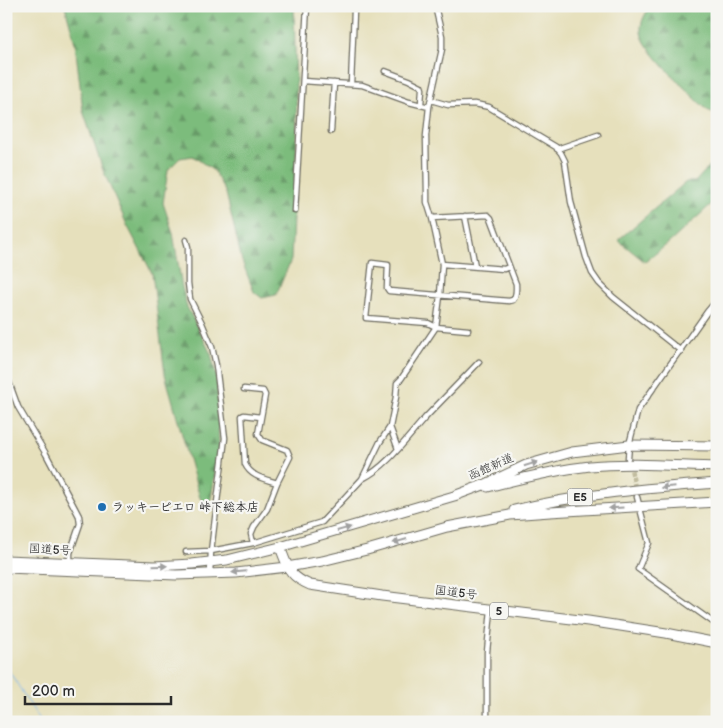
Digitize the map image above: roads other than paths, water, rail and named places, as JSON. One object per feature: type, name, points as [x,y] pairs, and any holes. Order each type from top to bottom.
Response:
[{"type":"highway","name":"函館新道","points":[[280,547],[454,496],[486,484],[516,469],[548,458],[589,449],[629,445],[717,446]]},
{"type":"highway","points":[[454,496],[553,471],[591,466],[640,464],[717,467]]},
{"type":"highway","name":"E5","points":[[447,528],[518,509],[577,498],[717,483]]},
{"type":"highway","points":[[280,547],[287,567],[367,550],[447,528],[510,515],[638,502],[717,502]]},
{"type":"highway","name":"国道5号","points":[[6,568],[183,565],[243,556],[280,547]]},
{"type":"highway","name":"国道5号","points":[[6,560],[168,575],[210,574],[287,567],[293,575],[310,585],[382,596],[588,621],[656,631],[717,643]]},
{"type":"street","points":[[186,552],[211,551],[253,543],[322,522],[362,479],[380,442],[390,428],[397,383],[436,327],[440,296],[442,264],[427,194],[426,136],[429,107],[442,49],[442,36],[435,6]]},
{"type":"street","points":[[295,211],[307,7]]},
{"type":"street","points":[[351,84],[354,10]]},
{"type":"street","points":[[385,71],[421,86],[421,104]]},
{"type":"street","points":[[302,82],[362,85],[429,107]]},
{"type":"street","points":[[331,131],[334,83]]},
{"type":"street","points":[[431,100],[448,105],[475,104],[489,107],[558,149],[565,161],[571,202],[592,273],[613,297],[681,351]]},
{"type":"street","points":[[558,149],[598,135]]},
{"type":"street","points":[[432,218],[488,215],[491,218],[516,284],[516,297],[509,301],[389,291],[386,288],[388,265],[372,263],[366,318],[428,323],[436,327],[468,330]]},
{"type":"street","points":[[465,216],[475,266]]},
{"type":"street","points":[[186,240],[188,247],[190,299],[212,347],[226,438],[211,551],[210,574]]},
{"type":"street","points":[[442,264],[509,268]]},
{"type":"street","points":[[628,458],[629,445],[638,410],[717,300]]},
{"type":"street","points":[[362,479],[371,474],[398,449],[479,362]]},
{"type":"street","points":[[6,374],[18,407],[79,516],[80,524],[70,553],[69,567]]},
{"type":"street","points":[[244,389],[263,391],[265,395],[258,434],[259,438],[287,450],[290,457],[267,509],[254,527],[251,534],[253,543]]},
{"type":"street","points":[[261,418],[242,416],[245,464],[257,476],[277,483]]},
{"type":"street","points":[[390,428],[398,449]]},
{"type":"street","points":[[638,502],[649,543],[638,569],[717,625]]},
{"type":"street","points":[[322,522],[326,534]]},
{"type":"street","points":[[487,722],[487,652],[491,610]]},
{"type":"waterway","points":[[6,666],[41,722]]},
{"type":"tunnel","points":[[630,464],[637,497]]},
{"type":"place","name":"ラッキーピエロ 峠下総本店","points":[[102,507]]}]
